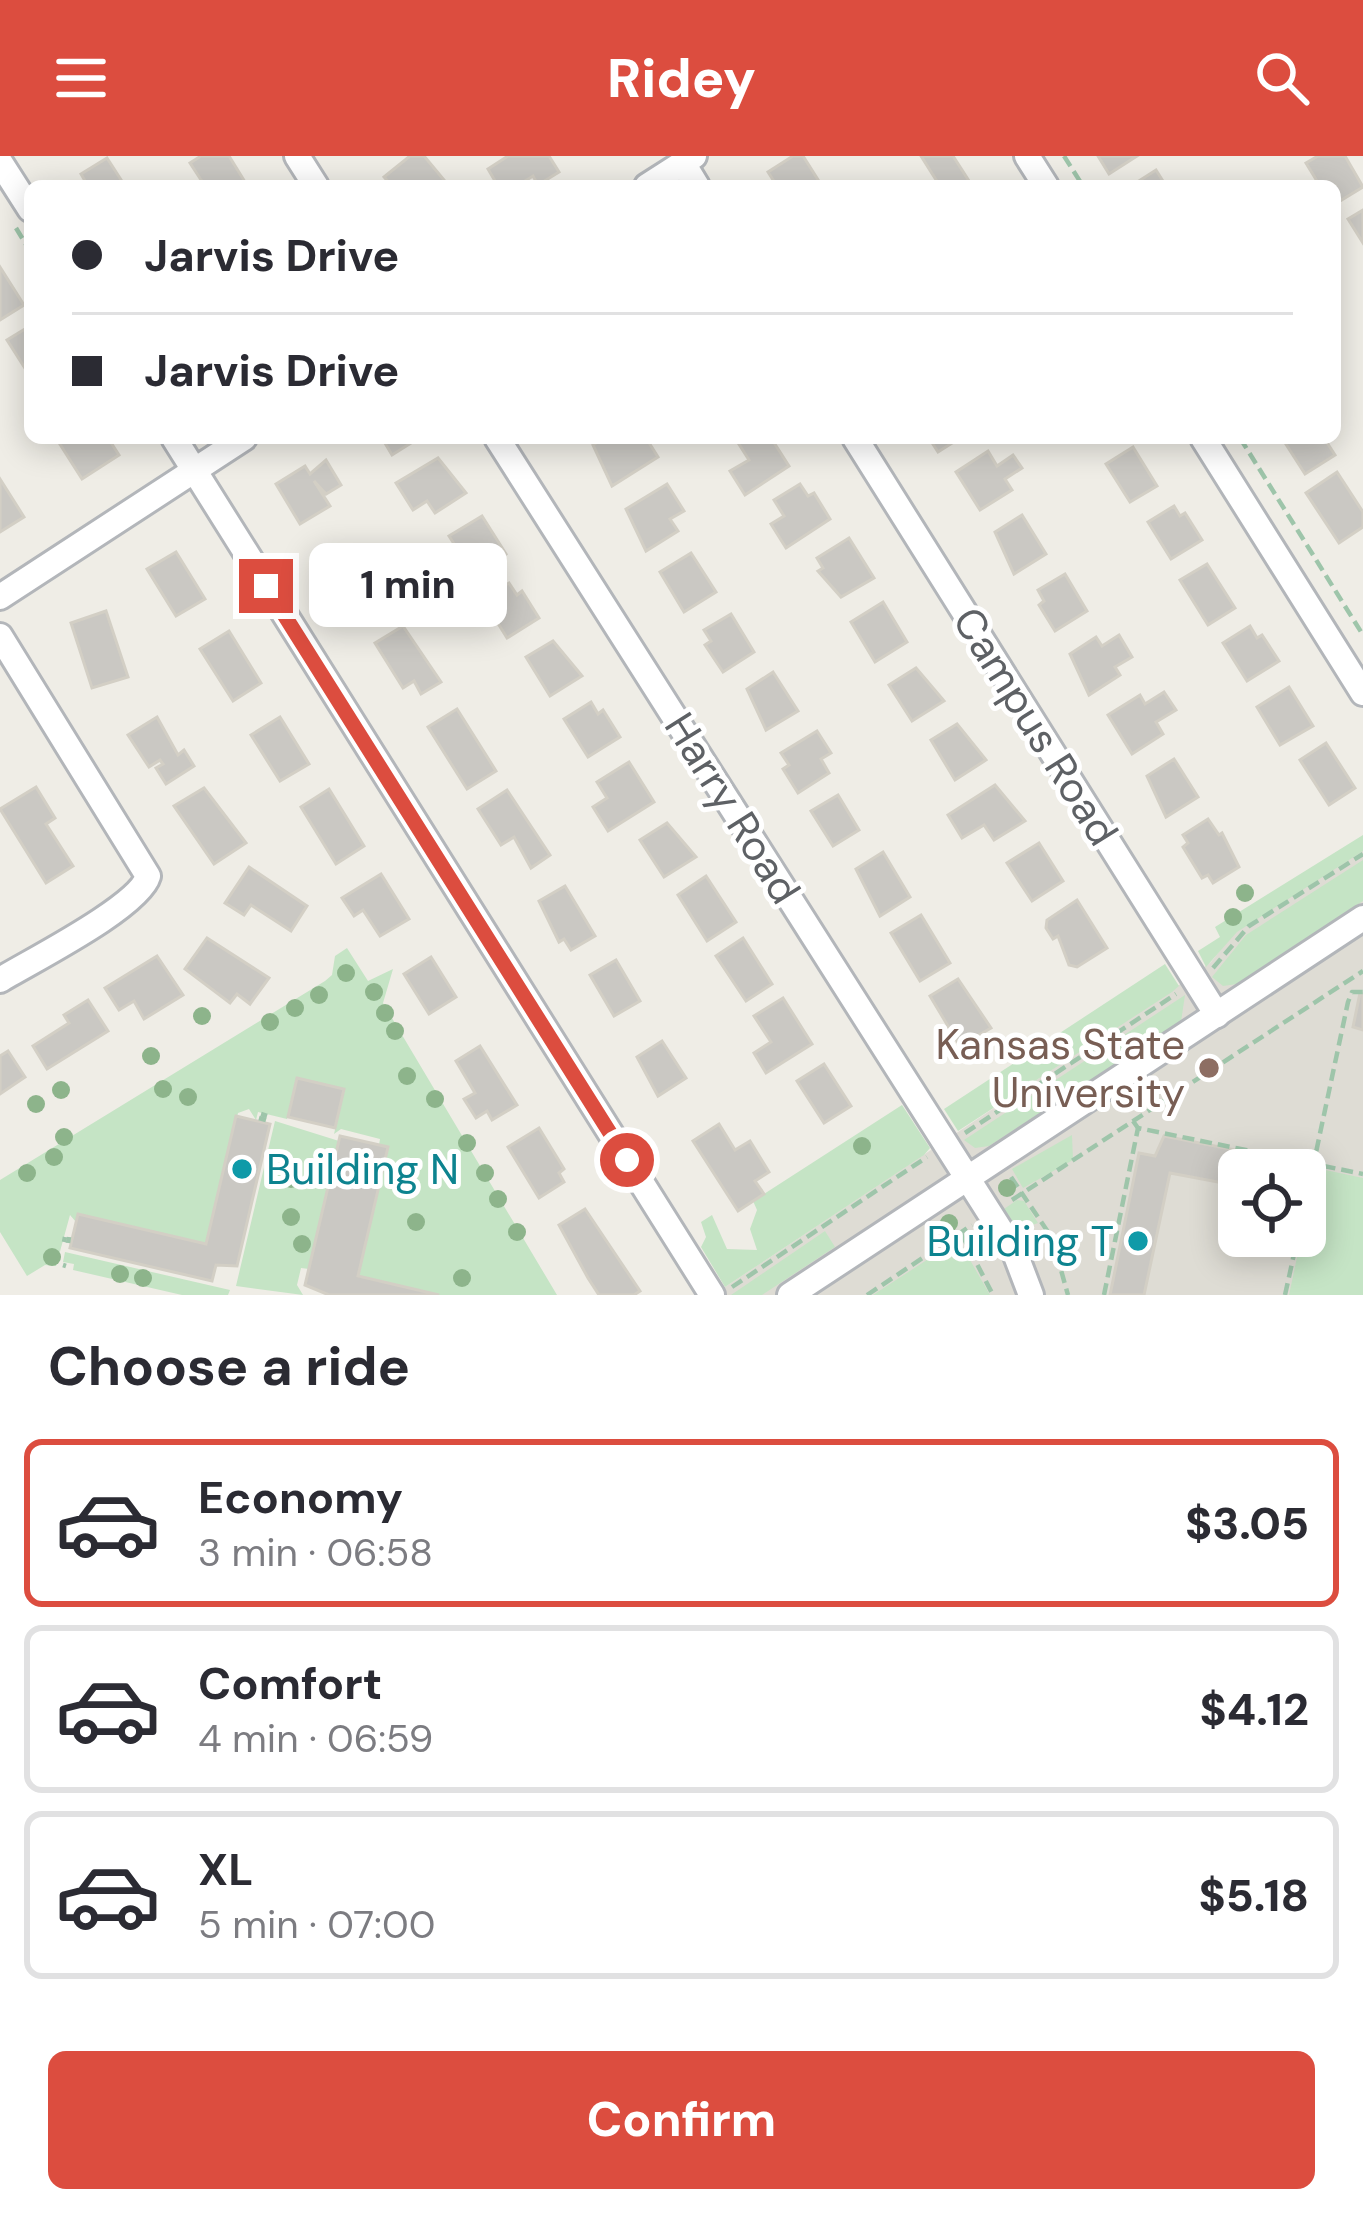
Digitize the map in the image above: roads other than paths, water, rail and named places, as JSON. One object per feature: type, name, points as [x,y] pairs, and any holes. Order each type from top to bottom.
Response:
[{"type":"street","points":[[656,180],[688,160]]},
{"type":"street","points":[[0,162],[24,200]]},
{"type":"street","points":[[178,444],[720,1293]]},
{"type":"street","points":[[0,597],[235,444]]},
{"type":"street","name":"Harry Road","points":[[501,444],[1021,1263],[1031,1295]]},
{"type":"street","name":"Campus Road","points":[[859,444],[1217,1015]]},
{"type":"street","points":[[1207,444],[1363,693]]},
{"type":"street","points":[[0,635],[148,876],[146,886],[124,903],[0,980]]},
{"type":"street","points":[[790,1295],[1363,918]]},
{"type":"place","name":"Kansas State University","points":[[1209,1068]]},
{"type":"place","name":"Building N","points":[[242,1169]]},
{"type":"place","name":"Building T","points":[[1138,1241]]}]
